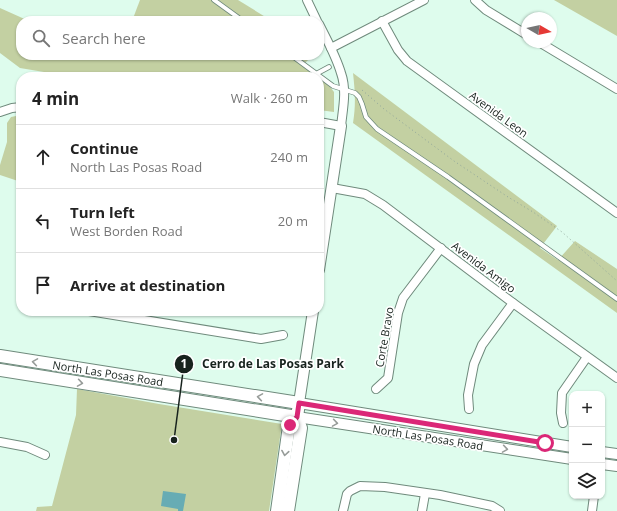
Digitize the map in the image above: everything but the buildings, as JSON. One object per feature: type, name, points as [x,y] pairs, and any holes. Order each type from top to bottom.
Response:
[{"type":"main road","name":"North Las Posas Road","points":[[0,356],[299,403]]},
{"type":"main road","name":"North Las Posas Road","points":[[0,370],[297,417]]},
{"type":"main road","points":[[288,511],[301,428],[297,417],[299,403]]},
{"type":"main road","points":[[276,511],[289,426],[297,417]]},
{"type":"street","points":[[307,0],[315,16]]},
{"type":"street","points":[[331,48],[424,0]]},
{"type":"street","points":[[475,0],[486,10],[521,31]]},
{"type":"street","name":"Avenida Leon","points":[[382,21],[398,50],[407,61],[617,213]]},
{"type":"street","points":[[324,34],[342,73],[344,89],[341,126],[324,238]]},
{"type":"street","points":[[549,48],[617,89]]},
{"type":"street","points":[[0,112],[16,108]]},
{"type":"street","points":[[324,123],[341,126]]},
{"type":"street","name":"Avenida Amigo","points":[[332,188],[365,194],[383,205],[617,378]]},
{"type":"street","name":"Corte Bravo","points":[[376,389],[388,378],[398,313],[404,298],[441,248]]},
{"type":"street","points":[[469,409],[468,395],[474,364],[479,351],[513,302]]},
{"type":"street","points":[[121,316],[261,339],[283,335]]},
{"type":"street","points":[[299,403],[312,316]]},
{"type":"street","points":[[563,423],[561,413],[562,393],[587,357]]},
{"type":"street","name":"North Las Posas Road","points":[[299,403],[569,447]]},
{"type":"street","name":"North Las Posas Road","points":[[297,417],[569,459]]},
{"type":"street","points":[[0,442],[27,447],[45,455]]},
{"type":"street","points":[[605,452],[617,454]]},
{"type":"street","points":[[605,464],[617,466]]},
{"type":"street","points":[[343,511],[347,494],[360,486],[385,487],[440,495],[492,506],[500,511]]},
{"type":"street","points":[[422,511],[425,494]]},
{"type":"street","points":[[592,511],[594,499]]},
{"type":"lane","points":[[214,0],[236,16]]},
{"type":"lane","points":[[297,60],[313,72]]},
{"type":"lane","points":[[320,72],[329,67]]},
{"type":"lane","points":[[324,80],[333,86],[355,93],[359,97],[366,117],[377,129],[454,181],[617,299]]},
{"type":"path","points":[[357,95],[361,90],[454,162],[556,228],[617,281]]},
{"type":"green space","points":[[140,0],[238,0],[264,16],[134,16]]},
{"type":"green space","points":[[554,0],[617,0],[617,36]]},
{"type":"green space","points":[[0,8],[18,16],[16,16],[16,60],[308,60],[302,66],[312,72],[44,72],[20,68],[0,53]]},
{"type":"green space","points":[[353,73],[557,226],[540,248],[558,260],[575,241],[617,269],[617,313],[353,123],[355,98]]},
{"type":"green space","points":[[324,79],[334,92],[334,112],[324,111]]},
{"type":"green space","points":[[16,116],[16,180],[0,175],[0,165],[7,142],[7,123],[11,117]]},
{"type":"green space","points":[[77,389],[282,424],[269,511],[36,511],[37,507],[52,506],[76,415]]},
{"type":"water","points":[[163,491],[186,494],[183,511],[161,506]]},
{"type":"place","name":"Cerro de Las Posas Park","points":[[174,440]]},
{"type":"route","points":[[290,425],[297,417],[299,403],[545,443]]}]
